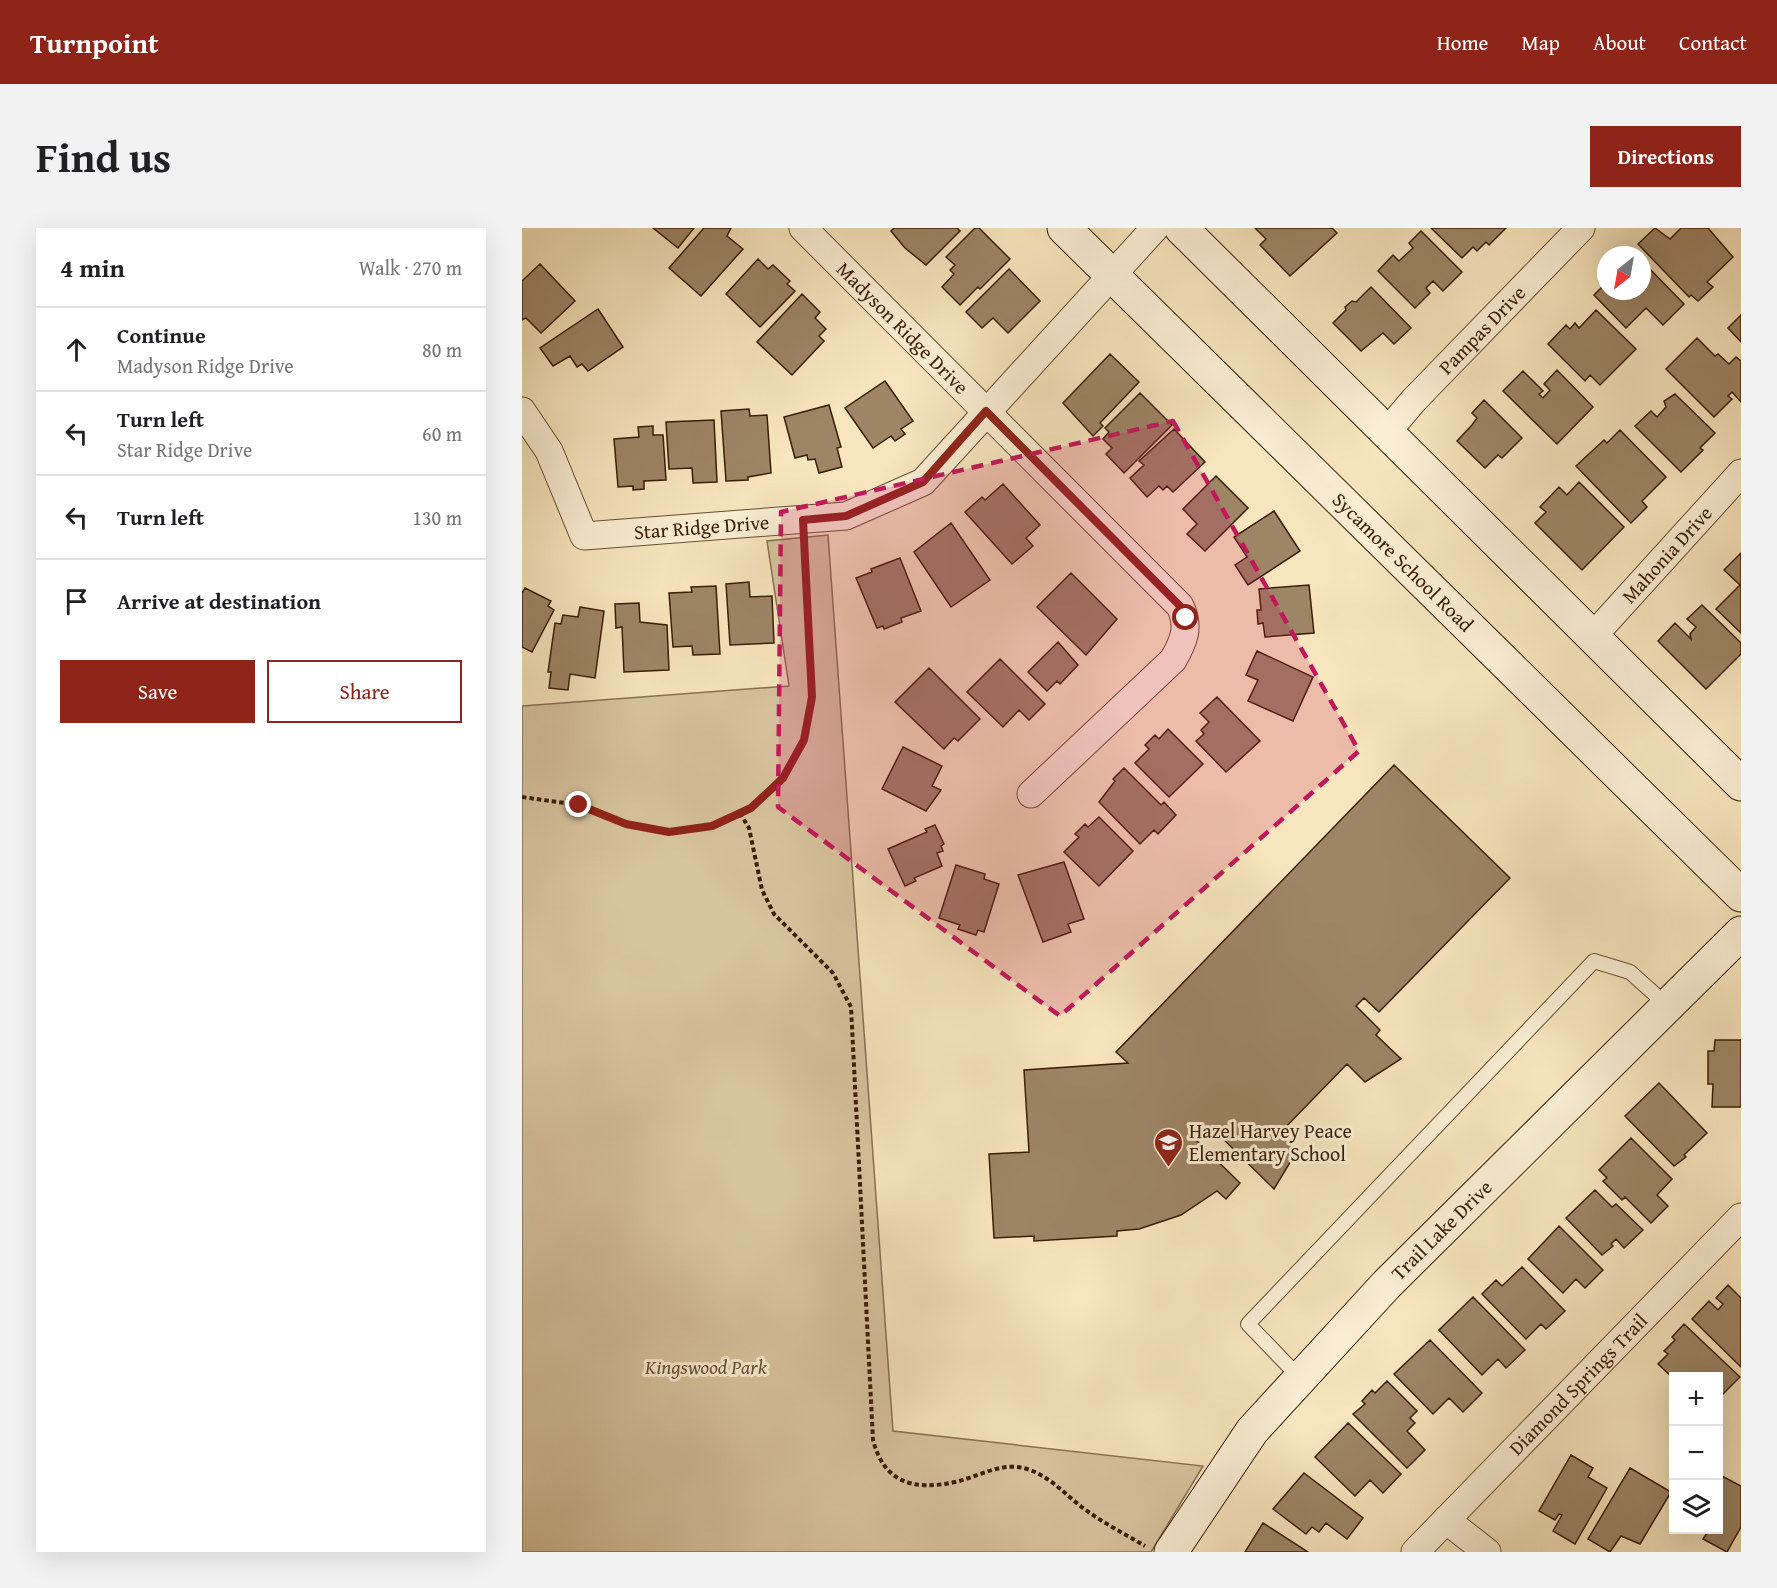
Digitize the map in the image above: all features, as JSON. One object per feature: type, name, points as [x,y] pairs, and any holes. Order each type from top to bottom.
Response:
[{"type":"main road","name":"Sycamore School Road","points":[[1064,228],[1741,895]]},
{"type":"main road","points":[[1181,228],[1741,784]]},
{"type":"main road","name":"Trail Lake Drive","points":[[1158,1549],[1252,1431],[1387,1284],[1741,933]]},
{"type":"street","name":"Madyson Ridge Drive","points":[[803,228],[1180,606],[1186,618],[1183,643],[1173,660],[1031,794]]},
{"type":"street","name":"Star Ridge Drive","points":[[522,411],[549,451],[584,536],[846,516],[923,482],[1111,273],[1155,228]]},
{"type":"street","name":"Pampas Drive","points":[[1386,433],[1414,400],[1581,228]]},
{"type":"street","name":"Mahonia Drive","points":[[1593,636],[1741,473]]},
{"type":"street","name":"Diamond Springs Trail","points":[[1415,1552],[1741,1217]]},
{"type":"street","points":[[1446,1520],[1487,1552]]},
{"type":"lane","points":[[1300,1378],[1248,1324],[1594,962],[1630,972],[1668,1006]]},
{"type":"path","points":[[522,797],[579,805],[626,824],[669,832],[712,826],[751,808],[783,778],[804,740],[812,697],[803,520]]},
{"type":"path","points":[[740,813],[749,828],[762,890],[774,914],[833,973],[850,1007],[873,1440],[877,1456],[891,1474],[913,1485],[954,1482],[999,1467],[1016,1466],[1055,1484],[1090,1513],[1158,1549]]},
{"type":"highlighted area","points":[[1173,421],[1359,751],[1060,1016],[778,807],[781,512]]},
{"type":"green space","name":"Kingswood Park","points":[[828,535],[893,1431],[1203,1466],[1151,1552],[522,1552],[522,706],[789,686],[767,541]]},
{"type":"building","points":[[653,228],[694,228],[678,248]]},
{"type":"building","points":[[704,228],[731,228],[727,236],[743,249],[701,296],[669,268]]},
{"type":"building","points":[[894,228],[957,228],[960,231],[926,265],[905,248],[891,231]]},
{"type":"building","points":[[975,228],[979,228],[1010,259],[960,305],[942,287],[954,274],[950,270],[955,265],[946,257]]},
{"type":"building","points":[[1255,228],[1332,228],[1337,233],[1290,276],[1260,245],[1266,239]]},
{"type":"building","points":[[1431,228],[1506,228],[1489,245],[1486,242],[1477,251],[1473,247],[1462,258]]},
{"type":"building","points":[[1655,228],[1670,239],[1681,228],[1708,228],[1733,257],[1707,282],[1713,287],[1698,301],[1691,295],[1689,297],[1651,258],[1651,246],[1638,244]]},
{"type":"building","points":[[1421,231],[1462,272],[1443,291],[1433,281],[1426,288],[1430,293],[1415,308],[1378,271],[1393,255],[1399,261],[1413,248],[1409,243]]},
{"type":"building","points":[[758,259],[768,269],[773,265],[790,281],[787,284],[795,291],[760,327],[726,294]]},
{"type":"building","points":[[540,264],[575,301],[541,333],[526,318],[522,320],[522,281]]},
{"type":"building","points":[[1009,269],[1040,301],[1008,333],[993,318],[982,328],[966,312]]},
{"type":"building","points":[[1651,270],[1684,304],[1663,325],[1646,308],[1626,328],[1599,300],[1651,300]]},
{"type":"building","points":[[1371,287],[1411,328],[1394,344],[1383,333],[1361,351],[1333,323],[1346,310],[1345,307],[1352,301],[1356,302]]},
{"type":"building","points":[[802,294],[820,312],[815,318],[826,329],[819,336],[824,341],[792,375],[757,342]]},
{"type":"building","points":[[598,309],[623,347],[588,371],[582,364],[577,367],[570,356],[553,366],[540,348]]},
{"type":"building","points":[[1596,310],[1636,349],[1600,385],[1590,375],[1585,381],[1548,344],[1566,325],[1570,329],[1575,323],[1579,328]]},
{"type":"building","points":[[1741,315],[1741,342],[1728,328]]},
{"type":"building","points":[[1697,338],[1715,356],[1718,354],[1729,364],[1736,357],[1741,361],[1741,402],[1732,392],[1728,396],[1732,399],[1714,417],[1666,369]]},
{"type":"building","points":[[1110,354],[1139,382],[1100,423],[1103,426],[1093,436],[1063,403]]},
{"type":"building","points":[[1557,370],[1593,407],[1557,444],[1503,391],[1523,371],[1543,391],[1539,394],[1543,398],[1550,390],[1544,384]]},
{"type":"building","points":[[885,381],[913,421],[901,429],[905,434],[895,441],[891,436],[873,448],[845,408]]},
{"type":"building","points":[[1140,393],[1172,425],[1124,473],[1106,454],[1112,448],[1103,439],[1109,432],[1105,428]]},
{"type":"building","points":[[1675,394],[1715,433],[1700,448],[1703,450],[1681,472],[1635,426],[1651,411],[1657,417],[1666,407],[1664,401]]},
{"type":"building","points":[[1484,400],[1522,438],[1502,458],[1498,455],[1485,468],[1457,441],[1477,418],[1472,413]]},
{"type":"building","points":[[829,405],[841,447],[837,448],[842,467],[819,473],[815,459],[808,460],[807,455],[795,458],[784,417]]},
{"type":"building","points":[[749,409],[750,416],[767,415],[771,473],[748,477],[748,480],[726,481],[721,411]]},
{"type":"building","points":[[714,420],[717,482],[693,483],[692,468],[669,469],[666,422]]},
{"type":"building","points":[[653,426],[653,435],[663,435],[666,480],[644,481],[644,489],[633,490],[633,486],[618,487],[614,439],[639,437],[638,427]]},
{"type":"building","points":[[1174,429],[1205,462],[1173,492],[1167,486],[1163,490],[1159,486],[1147,497],[1130,478],[1144,465],[1139,461]]},
{"type":"building","points":[[1620,430],[1666,477],[1642,501],[1647,507],[1631,523],[1576,466],[1604,440],[1607,443]]},
{"type":"building","points":[[1216,476],[1248,508],[1205,551],[1187,534],[1197,524],[1183,509]]},
{"type":"building","points":[[1579,482],[1624,527],[1582,570],[1535,523],[1546,512],[1540,507],[1559,487],[1567,495]]},
{"type":"building","points":[[1003,484],[1040,525],[1026,538],[1033,546],[1012,564],[965,512],[982,497],[985,500]]},
{"type":"building","points":[[1274,511],[1300,551],[1248,585],[1235,565],[1247,557],[1234,537]]},
{"type":"building","points":[[951,523],[990,580],[951,607],[914,552]]},
{"type":"building","points":[[1741,553],[1741,633],[1716,609],[1740,585],[1724,570]]},
{"type":"building","points":[[900,558],[921,611],[901,618],[902,622],[884,629],[883,626],[877,628],[856,578],[872,572],[871,569]]},
{"type":"building","points":[[1071,573],[1117,619],[1086,655],[1037,607]]},
{"type":"building","points":[[749,582],[750,597],[772,596],[774,643],[730,645],[726,584]]},
{"type":"building","points":[[1309,585],[1314,633],[1265,637],[1263,623],[1258,624],[1257,610],[1261,610],[1259,589]]},
{"type":"building","points":[[716,586],[720,654],[693,655],[692,646],[673,647],[669,593],[692,592],[691,587]]},
{"type":"building","points":[[525,588],[551,601],[548,606],[554,610],[532,652],[522,647],[522,593]]},
{"type":"building","points":[[639,603],[640,622],[667,625],[669,670],[624,672],[622,627],[616,628],[615,604]]},
{"type":"building","points":[[1702,605],[1741,643],[1741,654],[1706,689],[1658,641],[1675,623],[1691,639],[1690,634],[1696,627],[1687,619]]},
{"type":"building","points":[[580,607],[604,611],[595,678],[570,674],[568,690],[549,688],[551,672],[548,672],[555,623],[561,624],[563,615],[578,617]]},
{"type":"building","points":[[1058,642],[1078,665],[1060,684],[1057,681],[1047,691],[1028,672]]},
{"type":"building","points":[[1257,651],[1313,677],[1293,721],[1248,701],[1258,680],[1246,675]]},
{"type":"building","points":[[1000,659],[1045,704],[1029,720],[1019,710],[1003,727],[967,692]]},
{"type":"building","points":[[929,668],[980,719],[958,741],[954,738],[944,749],[895,702]]},
{"type":"building","points":[[1217,697],[1260,741],[1226,772],[1196,741],[1204,734],[1201,730],[1209,722],[1200,713]]},
{"type":"building","points":[[1168,729],[1203,764],[1169,797],[1135,763],[1149,749],[1145,745],[1155,735],[1159,739]]},
{"type":"building","points":[[903,747],[942,766],[932,786],[941,790],[926,811],[882,789]]},
{"type":"building","points":[[1394,765],[1510,878],[1379,1012],[1364,998],[1356,1006],[1380,1030],[1376,1035],[1401,1059],[1365,1082],[1347,1064],[1279,1134],[1297,1151],[1274,1189],[1211,1127],[1197,1141],[1240,1183],[1226,1199],[1217,1191],[1181,1215],[1139,1229],[1117,1231],[1117,1236],[1034,1241],[1034,1236],[994,1238],[989,1154],[1029,1152],[1024,1070],[1128,1063],[1116,1052]]},
{"type":"building","points":[[1124,768],[1161,805],[1164,802],[1176,815],[1158,834],[1154,830],[1140,844],[1099,802],[1115,781],[1113,779]]},
{"type":"building","points":[[1099,817],[1133,851],[1099,886],[1064,852],[1079,837],[1075,834],[1085,824],[1088,827]]},
{"type":"building","points":[[935,825],[944,844],[941,846],[943,851],[937,853],[942,866],[914,878],[916,881],[905,886],[888,849],[927,832],[925,829]]},
{"type":"building","points":[[1064,862],[1084,919],[1068,924],[1071,932],[1043,942],[1018,875]]},
{"type":"building","points":[[956,865],[985,874],[984,879],[999,884],[984,932],[978,930],[976,935],[958,929],[960,925],[939,918]]},
{"type":"building","points":[[1715,1040],[1741,1040],[1741,1107],[1712,1107],[1713,1084],[1708,1084],[1708,1051],[1714,1051]]},
{"type":"building","points":[[1659,1083],[1707,1133],[1684,1155],[1686,1157],[1674,1166],[1625,1116]]},
{"type":"building","points":[[1631,1138],[1672,1179],[1657,1195],[1668,1206],[1651,1223],[1625,1197],[1622,1200],[1603,1181],[1607,1178],[1599,1170]]},
{"type":"building","points":[[1595,1190],[1612,1207],[1616,1204],[1643,1230],[1624,1248],[1616,1239],[1611,1244],[1613,1246],[1602,1255],[1566,1218]]},
{"type":"building","points":[[1559,1226],[1603,1270],[1585,1288],[1576,1279],[1563,1293],[1528,1259]]},
{"type":"building","points":[[1522,1267],[1565,1311],[1546,1329],[1541,1324],[1526,1339],[1482,1294],[1496,1280],[1502,1286]]},
{"type":"building","points":[[1728,1285],[1741,1298],[1741,1367],[1692,1319],[1709,1301],[1718,1310],[1723,1304],[1716,1298]]},
{"type":"building","points":[[1473,1297],[1525,1350],[1506,1368],[1498,1359],[1482,1375],[1439,1330]]},
{"type":"building","points":[[1684,1324],[1740,1377],[1723,1394],[1723,1372],[1669,1372],[1669,1374],[1658,1364],[1668,1354],[1664,1351],[1675,1340],[1672,1337]]},
{"type":"building","points":[[1430,1340],[1482,1393],[1463,1412],[1449,1398],[1433,1414],[1394,1374]]},
{"type":"building","points":[[1387,1381],[1417,1411],[1410,1418],[1415,1423],[1407,1431],[1425,1450],[1407,1468],[1353,1414],[1365,1404],[1362,1401],[1372,1390],[1375,1393]]},
{"type":"building","points":[[1348,1423],[1401,1474],[1383,1493],[1370,1480],[1355,1496],[1315,1457]]},
{"type":"building","points":[[1571,1455],[1593,1468],[1588,1477],[1607,1488],[1575,1544],[1553,1531],[1562,1515],[1559,1514],[1555,1520],[1539,1511]]},
{"type":"building","points":[[1630,1468],[1669,1491],[1669,1495],[1640,1544],[1621,1536],[1610,1552],[1588,1539]]},
{"type":"building","points":[[1304,1473],[1363,1518],[1347,1539],[1326,1523],[1319,1532],[1312,1527],[1306,1534],[1273,1509]]},
{"type":"building","points":[[1723,1477],[1741,1486],[1741,1527],[1727,1552],[1703,1539],[1706,1534],[1723,1534]]},
{"type":"building","points":[[1263,1523],[1308,1552],[1245,1552]]},
{"type":"place","name":"Hazel Harvey Peace Elementary School","points":[[1168,1168]]},
{"type":"route","points":[[579,805],[626,824],[669,832],[712,826],[751,808],[783,778],[804,740],[812,697],[803,520],[846,516],[923,482],[986,411],[1180,606],[1186,618]]}]
